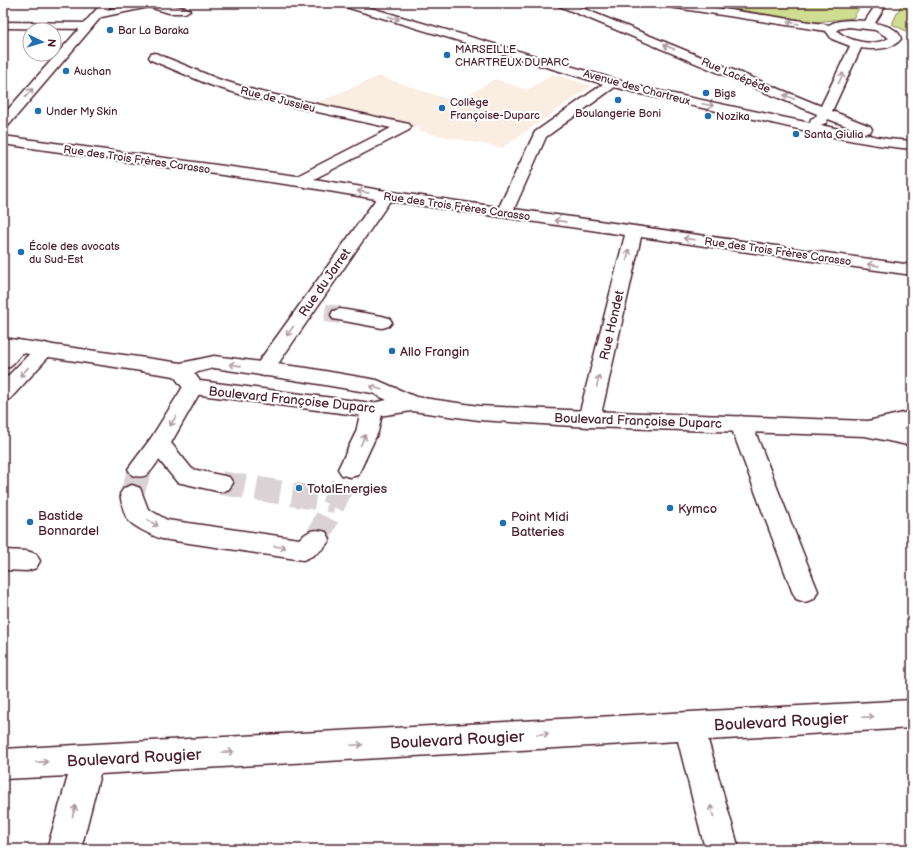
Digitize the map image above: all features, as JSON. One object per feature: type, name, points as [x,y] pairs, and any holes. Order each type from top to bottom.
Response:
[{"type":"street","points":[[3,123],[108,3]]},
{"type":"street","name":"Avenue des Chartreux","points":[[343,3],[642,91],[799,126],[860,132],[912,145]]},
{"type":"street","name":"Rue Lacépède","points":[[561,3],[825,112],[860,132]]},
{"type":"street","points":[[663,3],[832,29],[841,25],[849,24],[868,25],[891,33],[900,40],[886,44],[858,44],[834,36],[832,29]]},
{"type":"street","points":[[868,25],[882,3]]},
{"type":"street","points":[[97,15],[148,4],[169,10],[185,10]]},
{"type":"street","points":[[3,25],[87,26]]},
{"type":"street","points":[[799,126],[811,124],[821,120],[858,44]]},
{"type":"street","name":"Rue de Jussieu","points":[[155,57],[214,82],[254,94],[404,127],[299,181]]},
{"type":"street","points":[[504,213],[540,135],[614,82]]},
{"type":"street","name":"Rue des Trois Frères Carasso","points":[[3,140],[299,181],[386,196],[504,213],[912,270]]},
{"type":"street","name":"Rue du Jarret","points":[[264,369],[386,196]]},
{"type":"street","name":"Rue Hondet","points":[[589,419],[634,231]]},
{"type":"street","points":[[305,309],[382,322]]},
{"type":"street","points":[[3,362],[11,345]]},
{"type":"street","name":"Boulevard Françoise Duparc","points":[[11,345],[45,350],[188,379],[372,410],[412,404],[479,413],[589,419],[865,428],[912,438]]},
{"type":"street","points":[[3,394],[45,350]]},
{"type":"street","name":"Boulevard Françoise Duparc","points":[[188,379],[214,362],[377,387],[412,404]]},
{"type":"street","points":[[140,469],[159,444],[188,379]]},
{"type":"street","points":[[350,469],[367,432],[372,410]]},
{"type":"street","name":"Boulevard Françoise Duparc","points":[[865,428],[912,419]]},
{"type":"street","points":[[741,424],[805,591]]},
{"type":"street","points":[[159,444],[185,476],[221,483]]},
{"type":"street","points":[[132,494],[137,514],[162,529],[303,550],[317,539]]},
{"type":"street","name":"Boulevard Rougier","points":[[3,764],[912,714]]},
{"type":"street","points":[[689,726],[722,849]]},
{"type":"street","points":[[64,849],[88,759]]},
{"type":"shaded area","name":"Collège Françoise-Duparc","points":[[553,74],[592,86],[502,148],[418,131],[421,128],[311,105],[379,76],[456,102],[495,79],[528,90]]},
{"type":"green space","points":[[696,3],[862,3],[853,18],[816,22]]},
{"type":"green space","points":[[902,3],[912,3],[912,34],[892,24]]},
{"type":"tunnel","points":[[325,313],[340,315]]},
{"type":"tunnel","points":[[132,494],[140,469]]},
{"type":"tunnel","points":[[335,501],[350,469]]},
{"type":"tunnel","points":[[221,483],[335,501]]},
{"type":"tunnel","points":[[317,539],[335,501]]},
{"type":"place","name":"Bar La Baraka","points":[[110,30]]},
{"type":"place","name":"MARSEILLE CHARTREUX DUPARC","points":[[447,55]]},
{"type":"place","name":"Auchan","points":[[66,71]]},
{"type":"place","name":"Bigs","points":[[706,93]]},
{"type":"place","name":"Boulangerie Boni","points":[[618,100]]},
{"type":"place","name":"Collège Françoise-Duparc","points":[[442,108]]},
{"type":"place","name":"Under My Skin","points":[[38,111]]},
{"type":"place","name":"Nozika","points":[[708,116]]},
{"type":"place","name":"Santa Giulia","points":[[796,134]]},
{"type":"place","name":"École des avocats du Sud-Est","points":[[21,252]]},
{"type":"place","name":"Allo Frangin","points":[[392,351]]},
{"type":"place","name":"TotalEnergies","points":[[299,488]]},
{"type":"place","name":"Kymco","points":[[670,508]]},
{"type":"place","name":"Bastide Bonnardel","points":[[30,522]]},
{"type":"place","name":"Point Midi Batteries","points":[[503,523]]}]
